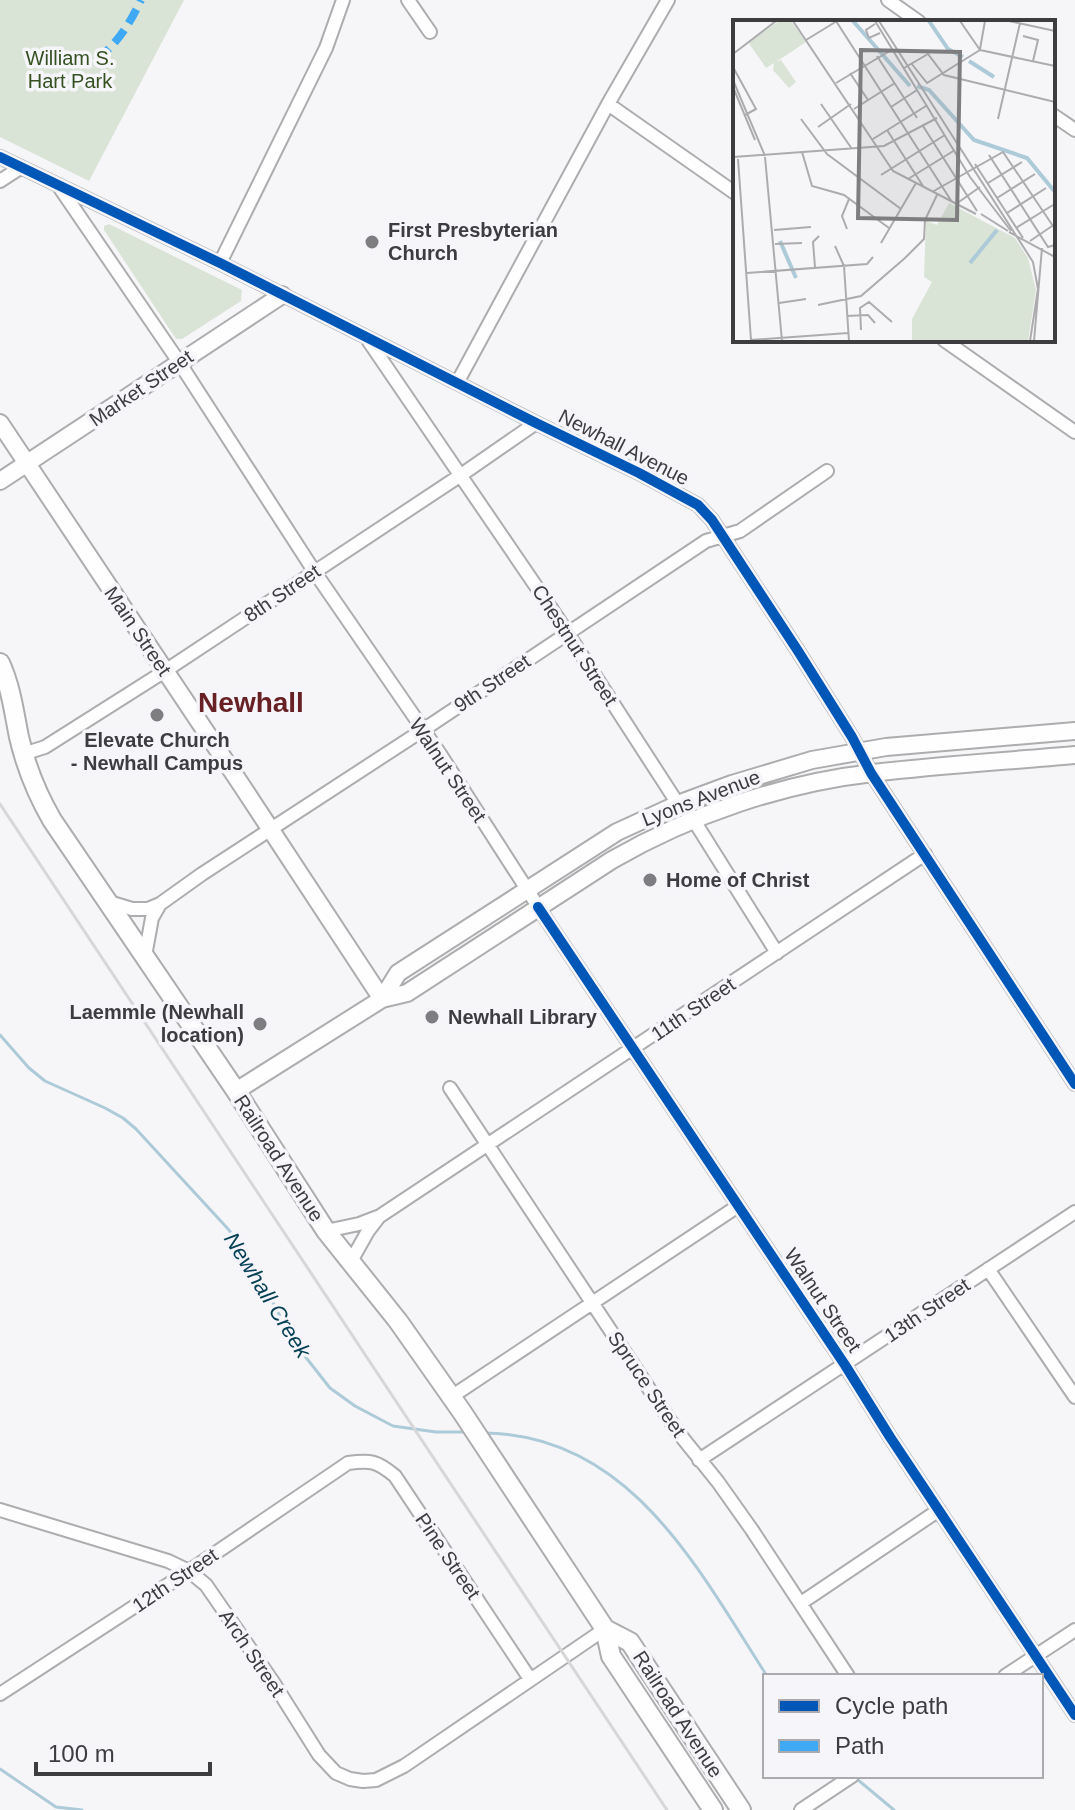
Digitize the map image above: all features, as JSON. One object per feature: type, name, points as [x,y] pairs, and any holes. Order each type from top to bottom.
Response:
[{"type":"main road","name":"Market Street","points":[[0,481],[282,295]]},
{"type":"main road","name":"Main Street","points":[[0,423],[382,999]]},
{"type":"main road","name":"Railroad Avenue","points":[[0,663],[9,685],[23,754],[42,803],[236,1091],[326,1231],[398,1321],[457,1404],[605,1629],[611,1656],[713,1810]]},
{"type":"main road","name":"Lyons Avenue","points":[[382,999],[398,973],[617,832],[678,804],[770,771],[860,751],[1075,731]]},
{"type":"main road","name":"Lyons Avenue","points":[[236,1091],[382,999],[407,993],[638,845],[693,819],[776,793],[871,773],[1075,755]]},
{"type":"main road","name":"Railroad Avenue","points":[[605,1629],[630,1642],[741,1810]]},
{"type":"street","points":[[220,263],[326,48],[343,0]]},
{"type":"street","points":[[408,0],[430,32]]},
{"type":"street","points":[[457,383],[668,0]]},
{"type":"street","points":[[888,0],[916,20]]},
{"type":"street","points":[[608,104],[733,192]]},
{"type":"street","points":[[1055,116],[1075,130]]},
{"type":"street","name":"Newhall Avenue","points":[[0,157],[220,263],[639,473],[705,510],[798,651],[871,773],[1075,1084]]},
{"type":"street","points":[[0,181],[20,168]]},
{"type":"street","name":"Walnut Street","points":[[58,185],[179,362],[314,571],[448,766],[538,907],[1075,1715]]},
{"type":"street","name":"Chestnut Street","points":[[368,339],[678,804],[693,819],[777,953]]},
{"type":"street","points":[[947,342],[1075,432]]},
{"type":"street","name":"8th Street","points":[[23,754],[45,747],[165,671],[536,423]]},
{"type":"street","name":"9th Street","points":[[160,904],[706,541],[740,531],[827,471]]},
{"type":"street","name":"11th Street","points":[[326,1231],[380,1216],[925,854]]},
{"type":"street","points":[[109,902],[132,909],[148,909],[160,904]]},
{"type":"street","points":[[145,956],[152,918],[160,904]]},
{"type":"street","name":"Spruce Street","points":[[450,1088],[677,1431],[752,1530],[847,1674]]},
{"type":"street","points":[[457,1404],[592,1303],[738,1206]]},
{"type":"street","name":"13th Street","points":[[699,1460],[1075,1212]]},
{"type":"street","name":"11th Street","points":[[350,1263],[380,1216]]},
{"type":"street","points":[[988,1269],[1075,1397]]},
{"type":"street","name":"Pine Street","points":[[348,1463],[368,1460],[382,1465],[395,1476],[530,1679]]},
{"type":"street","name":"12th Street","points":[[0,1694],[348,1463]]},
{"type":"street","points":[[0,1510],[168,1561],[189,1571]]},
{"type":"street","points":[[801,1603],[939,1510]]},
{"type":"street","name":"Arch Street","points":[[189,1571],[206,1585],[319,1755],[336,1773],[350,1779],[376,1780],[388,1775],[530,1679]]},
{"type":"street","points":[[530,1679],[605,1629]]},
{"type":"street","points":[[1008,1674],[1075,1630]]},
{"type":"street","points":[[801,1810],[848,1779]]},
{"type":"green space","name":"William S. Hart Park","points":[[0,0],[184,0],[89,181],[0,137]]},
{"type":"green space","points":[[109,224],[242,290],[241,301],[182,339],[176,339],[104,230],[104,226]]},
{"type":"waterway","name":"Newhall Creek","points":[[0,1035],[45,1081],[105,1108],[136,1129],[229,1230],[257,1272],[293,1341],[330,1388],[355,1406],[393,1426],[436,1432],[465,1432]]},
{"type":"waterway","name":"Newhall Creek","points":[[484,1433],[535,1439],[580,1456],[620,1482],[686,1552],[766,1674]]},
{"type":"waterway","points":[[0,1769],[56,1807],[82,1810]]},
{"type":"waterway","name":"Newhall Creek","points":[[857,1779],[894,1810]]},
{"type":"railway","points":[[0,804],[667,1810]]},
{"type":"marked path","points":[[97,59],[123,32],[141,0]]},
{"type":"cycle path","points":[[0,157],[220,263],[698,505],[712,520],[798,651],[871,773],[1075,1084]]},
{"type":"cycle path","points":[[538,907],[1075,1715]]},
{"type":"place","name":"First Presbyterian Church","points":[[372,242]]},
{"type":"place","name":"Elevate Church - Newhall Campus","points":[[157,715]]},
{"type":"place","name":"Home of Christ","points":[[650,880]]},
{"type":"place","name":"Newhall Library","points":[[432,1017]]},
{"type":"place","name":"Laemmle (Newhall location)","points":[[260,1024]]},
{"type":"district","name":"Newhall","points":[[251,702]]}]
